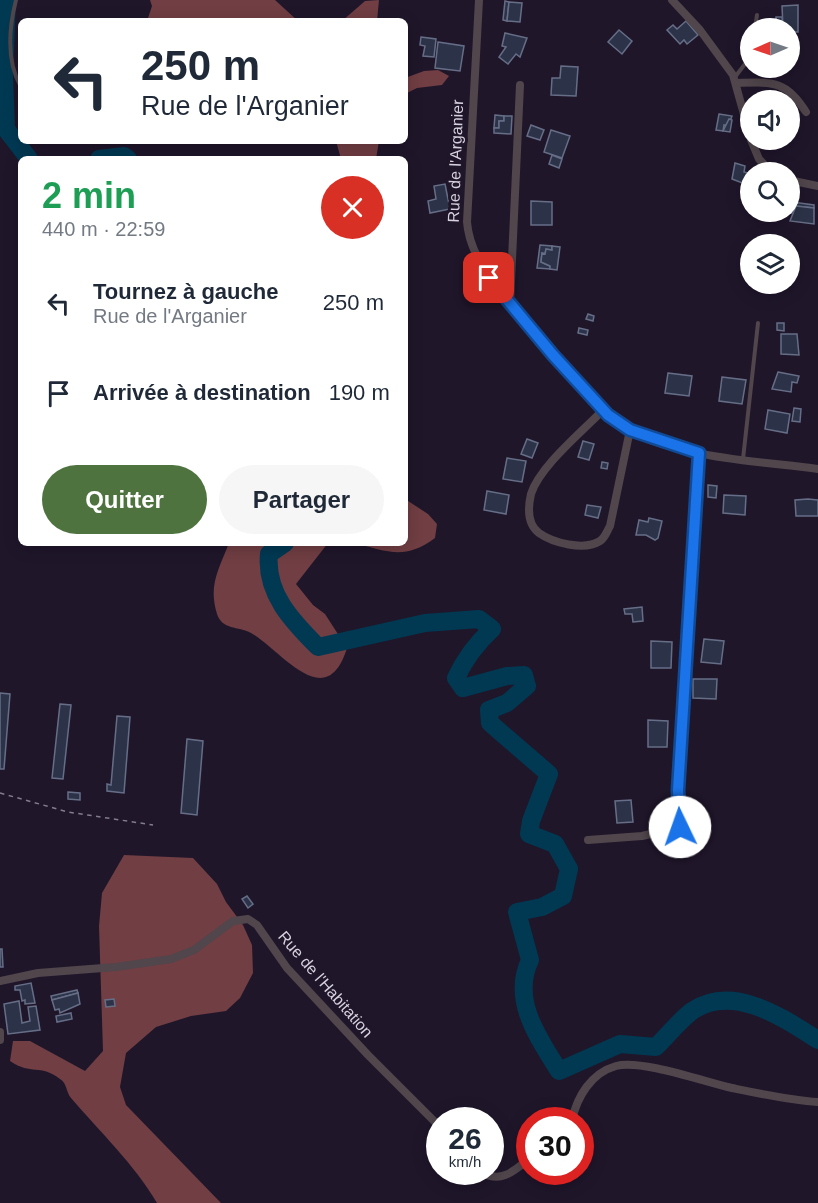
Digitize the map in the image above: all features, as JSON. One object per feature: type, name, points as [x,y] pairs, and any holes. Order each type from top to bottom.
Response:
[{"type":"street","name":"Rue de l'Arganier","points":[[479,0],[468,232],[489,278],[603,410],[630,430],[699,453],[818,469]]},
{"type":"street","points":[[672,0],[700,30],[736,80],[740,95]]},
{"type":"street","points":[[736,80],[781,85],[793,92],[806,112]]},
{"type":"street","points":[[510,303],[520,85]]},
{"type":"street","points":[[800,182],[818,186]]},
{"type":"street","points":[[603,410],[546,469],[532,492],[530,519],[538,532],[573,546],[588,546],[602,540],[610,526],[630,430]]},
{"type":"street","points":[[588,840],[642,836],[680,827],[678,790],[699,453]]},
{"type":"street","name":"Rue de l'Habitation","points":[[0,981],[52,971],[116,967],[171,959],[194,950],[232,921],[248,919],[256,925],[287,968],[426,1113]]},
{"type":"street","points":[[0,1032],[0,1040]]},
{"type":"street","points":[[575,1107],[584,1090],[608,1069],[629,1064],[731,1088],[818,1102]]},
{"type":"lane","points":[[16,0],[12,17],[11,50],[13,67],[18,80]]},
{"type":"lane","points":[[736,80],[740,73]]},
{"type":"lane","points":[[743,459],[758,323]]},
{"type":"path","points":[[0,794],[68,812],[153,825]]},
{"type":"shaded area","points":[[150,0],[275,0],[295,18],[148,18],[152,6]]},
{"type":"shaded area","points":[[379,0],[377,18],[345,18],[365,1]]},
{"type":"shaded area","points":[[438,70],[449,76],[442,85],[417,88],[408,92],[408,77],[424,71]]},
{"type":"shaded area","points":[[337,144],[378,144],[376,156],[340,156]]},
{"type":"shaded area","points":[[408,501],[428,514],[437,524],[435,538],[424,545],[404,552],[386,551],[366,546],[408,546]]},
{"type":"shaded area","points":[[228,546],[326,546],[296,584],[313,605],[325,614],[347,648],[338,668],[327,677],[315,677],[302,672],[251,633],[223,623],[217,614],[214,594],[218,569]]},
{"type":"shaded area","points":[[124,855],[193,858],[217,884],[226,902],[243,925],[252,945],[253,973],[240,998],[226,1011],[191,1016],[156,1027],[126,1053],[120,1087],[126,1105],[221,1203],[157,1203],[128,1162],[71,1098],[62,1081],[53,1074],[24,1068],[10,1061],[13,1041],[30,1041],[85,1071],[103,1051],[99,926],[102,893]]},
{"type":"building","points":[[505,1],[509,2],[507,21],[503,20]]},
{"type":"building","points":[[509,2],[522,3],[520,22],[507,21]]},
{"type":"building","points":[[798,5],[798,18],[783,18],[782,6]]},
{"type":"building","points":[[686,21],[698,35],[687,44],[684,40],[680,44],[667,30],[673,25],[677,29]]},
{"type":"building","points":[[619,30],[632,41],[622,54],[608,42]]},
{"type":"building","points":[[505,33],[527,38],[520,57],[516,54],[508,64],[499,57],[506,47],[502,46]]},
{"type":"building","points":[[421,37],[436,39],[434,57],[423,56],[425,46],[420,45]]},
{"type":"building","points":[[438,42],[464,46],[460,71],[435,68]]},
{"type":"building","points":[[561,66],[578,67],[576,96],[551,95],[552,78],[560,78]]},
{"type":"building","points":[[719,114],[732,116],[728,126],[724,125],[723,131],[716,130]]},
{"type":"building","points":[[495,115],[504,116],[504,121],[499,121],[499,128],[494,128]]},
{"type":"building","points":[[504,116],[512,116],[511,134],[494,133],[494,128],[499,128],[499,121],[504,121]]},
{"type":"building","points":[[729,119],[732,120],[730,132],[723,131]]},
{"type":"building","points":[[531,125],[544,130],[540,140],[527,136]]},
{"type":"building","points":[[551,130],[570,136],[562,158],[544,152]]},
{"type":"building","points":[[552,155],[562,159],[559,168],[549,164]]},
{"type":"building","points":[[735,163],[740,164],[740,182],[732,179]]},
{"type":"building","points":[[445,184],[450,209],[430,213],[428,201],[436,199],[434,186]]},
{"type":"building","points":[[531,201],[552,202],[552,225],[531,225]]},
{"type":"building","points":[[800,203],[814,205],[814,208],[800,206]]},
{"type":"building","points":[[800,206],[814,208],[814,224],[798,222],[800,222]]},
{"type":"building","points":[[540,245],[552,246],[552,250],[546,249],[545,254],[542,253],[541,262],[550,266],[550,269],[537,268]]},
{"type":"building","points":[[552,246],[560,247],[557,270],[550,269],[550,266],[541,262],[542,253],[545,254],[546,249],[552,250]]},
{"type":"building","points":[[588,314],[594,316],[593,321],[586,319]]},
{"type":"building","points":[[777,323],[784,323],[784,331],[777,330]]},
{"type":"building","points":[[579,328],[588,330],[587,335],[578,333]]},
{"type":"building","points":[[781,334],[797,334],[799,355],[781,354]]},
{"type":"building","points":[[778,372],[799,376],[797,383],[792,382],[791,392],[772,389]]},
{"type":"building","points":[[668,373],[692,376],[689,396],[665,393]]},
{"type":"building","points":[[722,377],[746,380],[742,404],[719,401]]},
{"type":"building","points":[[794,408],[801,409],[800,422],[792,421]]},
{"type":"building","points":[[768,410],[790,414],[787,433],[765,429]]},
{"type":"building","points":[[527,439],[538,443],[532,458],[521,454]]},
{"type":"building","points":[[583,441],[594,444],[589,460],[578,457]]},
{"type":"building","points":[[507,458],[526,461],[522,482],[503,479]]},
{"type":"building","points":[[602,462],[608,463],[607,469],[601,468]]},
{"type":"building","points":[[708,485],[717,486],[716,498],[708,497]]},
{"type":"building","points":[[487,491],[509,495],[506,514],[484,510]]},
{"type":"building","points":[[724,495],[746,496],[745,515],[723,513]]},
{"type":"building","points":[[795,500],[818,500],[818,516],[796,516]]},
{"type":"building","points":[[587,505],[601,507],[598,518],[585,515]]},
{"type":"building","points":[[649,518],[662,521],[658,538],[655,540],[646,535],[636,535],[639,520],[648,522]]},
{"type":"building","points":[[642,607],[643,621],[633,622],[632,614],[625,614],[624,609]]},
{"type":"building","points":[[704,639],[724,641],[721,664],[701,662]]},
{"type":"building","points":[[651,641],[672,642],[671,668],[651,668]]},
{"type":"building","points":[[693,679],[717,679],[716,699],[693,698]]},
{"type":"building","points":[[0,693],[10,694],[4,769],[0,769]]},
{"type":"building","points":[[60,704],[71,705],[63,779],[52,778]]},
{"type":"building","points":[[117,716],[130,717],[124,793],[107,791],[107,784],[111,785]]},
{"type":"building","points":[[648,720],[668,721],[667,747],[648,747]]},
{"type":"building","points":[[187,739],[203,741],[197,815],[181,813]]},
{"type":"building","points":[[68,792],[80,793],[80,800],[68,799]]},
{"type":"building","points":[[631,800],[633,822],[617,823],[615,801]]},
{"type":"building","points":[[247,896],[253,904],[248,908],[242,899]]},
{"type":"building","points":[[0,949],[2,949],[3,967],[0,967]]},
{"type":"building","points":[[31,983],[35,1003],[25,1004],[25,1000],[22,1001],[20,990],[15,990],[15,986]]},
{"type":"building","points":[[77,990],[78,993],[52,1000],[51,996]]},
{"type":"building","points":[[78,993],[80,1004],[60,1013],[59,1009],[55,1010],[52,1000]]},
{"type":"building","points":[[114,999],[115,1006],[106,1007],[105,1000]]},
{"type":"building","points":[[19,1001],[22,1023],[30,1021],[28,1007],[36,1006],[40,1030],[8,1034],[4,1004]]},
{"type":"building","points":[[71,1013],[72,1019],[57,1022],[56,1016]]},
{"type":"waterway","points":[[7,0],[4,74],[6,129],[27,156]]},
{"type":"waterway","points":[[281,546],[269,554],[271,581],[282,605],[318,647],[425,623],[479,619],[492,629],[471,652],[459,671],[456,678],[463,688],[507,676],[524,675],[527,686],[507,703],[489,710],[490,723],[549,774],[531,821],[529,834],[555,844],[569,869],[563,896],[542,907],[517,912],[530,960],[525,975],[525,1004],[529,1018],[559,1071],[620,1044],[656,1047],[692,1011],[708,1003],[724,1001],[741,1002],[774,1014],[818,1040]]},
{"type":"route","points":[[489,278],[553,355],[594,401],[620,425],[683,450],[699,453],[678,790],[680,827]]}]
